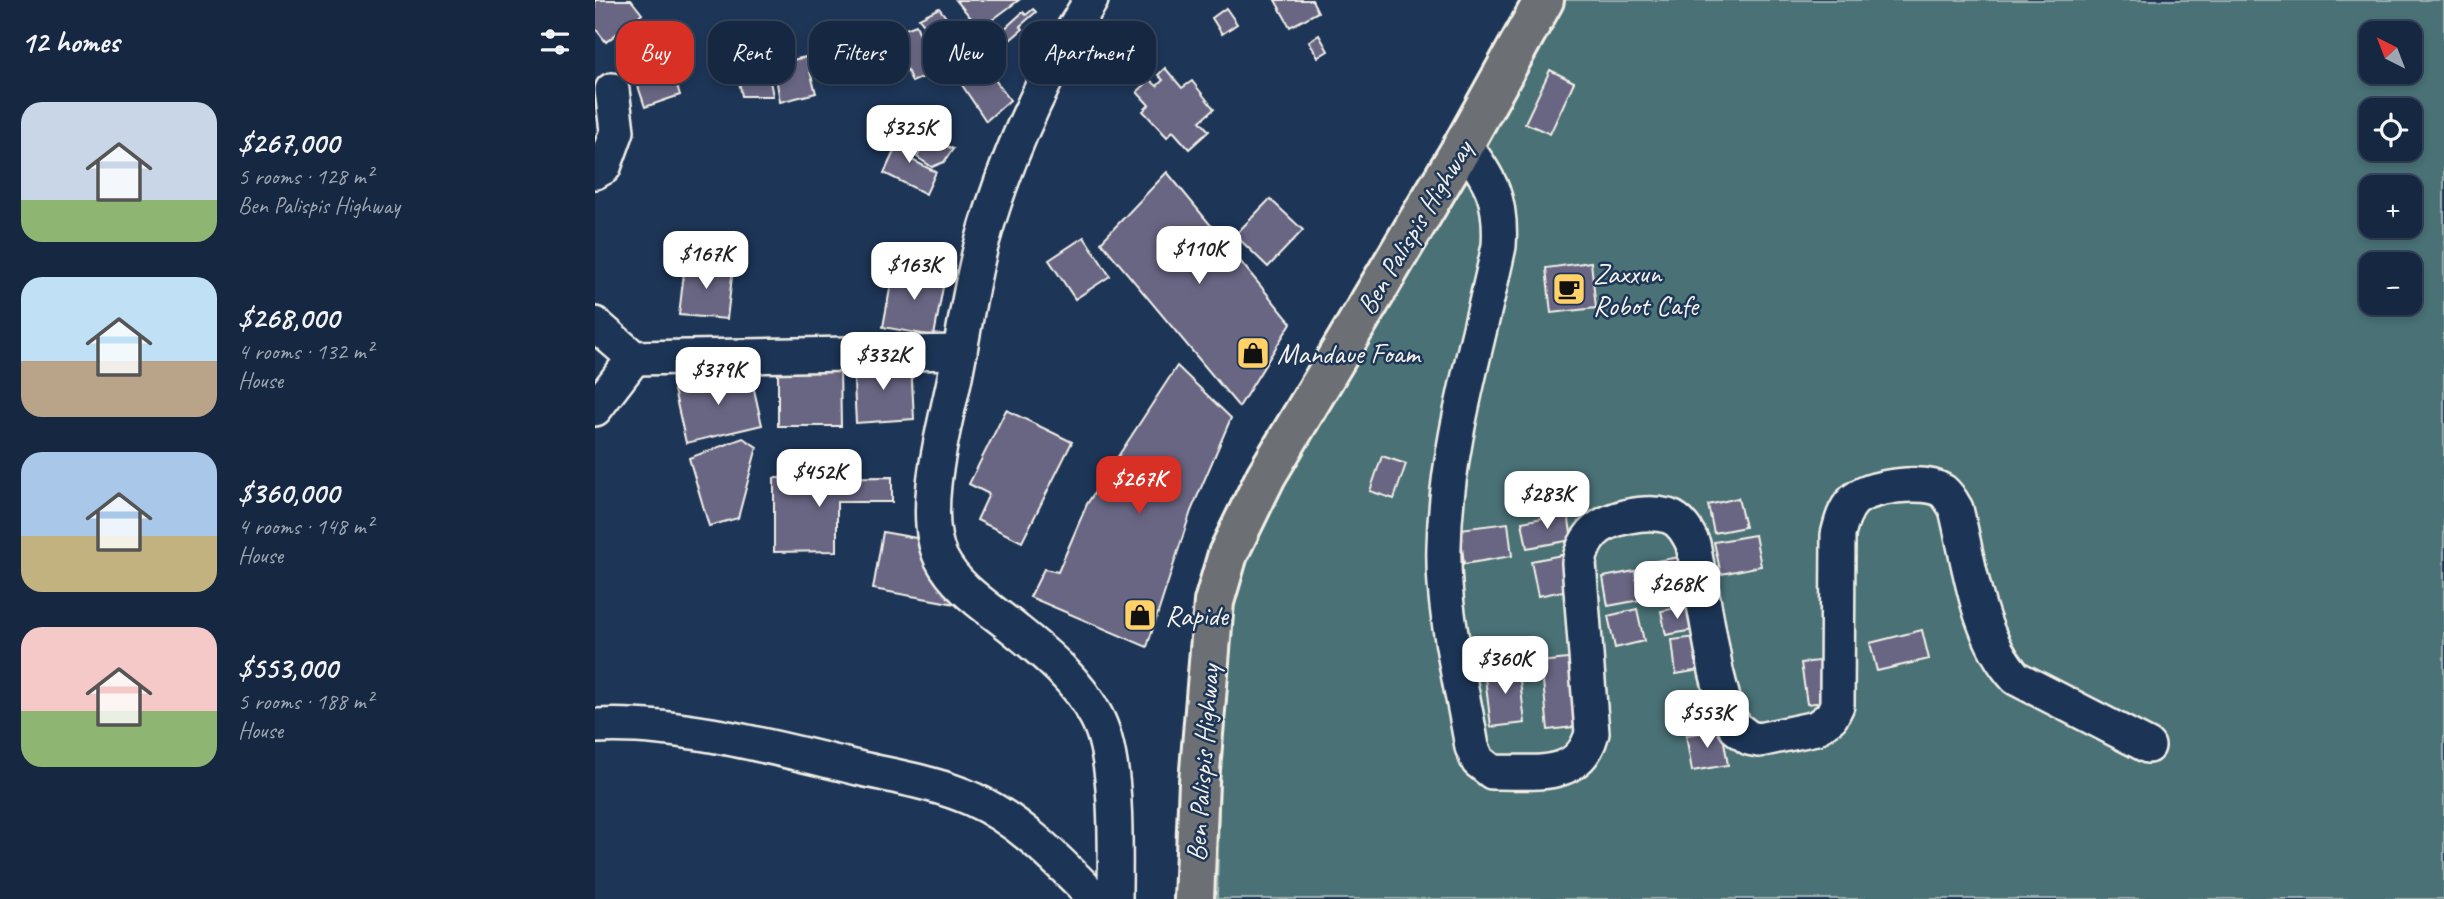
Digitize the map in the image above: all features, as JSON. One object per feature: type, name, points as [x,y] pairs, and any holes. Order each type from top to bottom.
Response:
[{"type":"main road","name":"Ben Palispis Highway","points":[[1194,899],[1199,782],[1214,603],[1228,554],[1266,477],[1464,144],[1544,0]]},
{"type":"street","points":[[1091,0],[1059,53],[1003,181],[981,246],[937,455],[933,501],[940,556],[950,573],[974,597],[1054,661],[1097,716],[1106,746],[1115,810],[1115,899]]},
{"type":"street","points":[[595,172],[604,167],[617,131],[612,90]]},
{"type":"street","points":[[1464,144],[1487,176],[1499,204],[1501,221],[1496,257],[1451,455],[1444,546],[1445,591],[1472,747],[1485,769],[1492,772],[1557,771],[1581,758],[1588,747],[1592,733],[1579,563],[1583,547],[1592,534],[1605,523],[1629,515],[1668,516],[1688,533],[1693,544],[1716,671],[1727,714],[1736,728],[1749,738],[1759,740],[1816,728],[1824,723],[1837,705],[1837,535],[1843,515],[1854,500],[1869,491],[1895,486],[1931,486],[1950,498],[1956,509],[1987,632],[2003,664],[2016,678],[2148,746]]},
{"type":"street","points":[[595,324],[634,358],[960,352]]},
{"type":"street","points":[[595,409],[634,358]]},
{"type":"street","points":[[595,726],[661,730],[762,745],[928,784],[973,799],[1006,819],[1046,850],[1096,899]]},
{"type":"green space","points":[[1558,0],[2444,0],[2444,899],[1217,899],[1220,762],[1234,589],[1246,547]]},
{"type":"building","points":[[595,0],[631,0],[642,14],[633,21],[616,21],[616,34],[606,42],[595,28]]},
{"type":"building","points":[[956,0],[1019,0],[991,21],[973,21]]},
{"type":"building","points":[[1275,0],[1312,0],[1318,12],[1290,27]]},
{"type":"building","points":[[939,8],[949,21],[923,23],[919,18]]},
{"type":"building","points":[[1226,8],[1237,24],[1222,34],[1212,18]]},
{"type":"building","points":[[1033,9],[1036,12],[1026,21],[1020,21],[1020,32],[1006,43],[1006,27],[1023,12],[1026,15]]},
{"type":"building","points":[[916,25],[923,41],[923,77],[912,82],[909,75],[909,28]]},
{"type":"building","points":[[1319,35],[1328,51],[1318,57],[1309,41]]},
{"type":"building","points":[[806,57],[809,84],[814,84],[816,93],[780,102],[777,84],[795,84],[795,59]]},
{"type":"building","points":[[1165,68],[1182,88],[1192,81],[1214,109],[1200,121],[1209,131],[1189,149],[1173,131],[1167,137],[1143,111],[1149,105],[1137,92],[1146,84],[1157,86],[1163,80],[1158,75]]},
{"type":"building","points":[[1550,70],[1574,82],[1550,134],[1525,123]]},
{"type":"building","points":[[637,84],[677,84],[680,95],[645,107]]},
{"type":"building","points":[[740,84],[771,84],[773,96],[742,96]]},
{"type":"building","points":[[961,84],[998,84],[1010,100],[986,121]]},
{"type":"building","points":[[924,109],[931,118],[929,121],[933,128],[929,132],[923,126],[919,131],[909,120]]},
{"type":"building","points":[[903,132],[922,138],[912,160],[936,172],[926,194],[884,173]]},
{"type":"building","points":[[928,137],[953,149],[944,162],[932,167],[917,157]]},
{"type":"building","points":[[1167,172],[1291,323],[1239,407],[1101,242]]},
{"type":"building","points":[[1270,199],[1303,230],[1268,267],[1235,235]]},
{"type":"building","points":[[1084,237],[1110,276],[1075,299],[1049,260]]},
{"type":"building","points":[[1591,262],[1596,308],[1551,313],[1546,268]]},
{"type":"building","points":[[685,263],[733,268],[727,319],[679,315]]},
{"type":"building","points":[[894,267],[945,276],[934,336],[883,327]]},
{"type":"building","points":[[911,361],[914,419],[856,423],[853,364]]},
{"type":"building","points":[[1177,366],[1231,418],[1191,511],[1147,647],[1030,597],[1044,569],[1058,572],[1087,504]]},
{"type":"building","points":[[840,368],[841,426],[778,426],[778,369]]},
{"type":"building","points":[[750,372],[762,425],[686,443],[674,390]]},
{"type":"building","points":[[1006,410],[1072,442],[1022,542],[977,520],[989,494],[969,484]]},
{"type":"building","points":[[743,438],[757,447],[738,518],[709,526],[689,458]]},
{"type":"building","points":[[1382,456],[1406,464],[1394,499],[1370,491]]},
{"type":"building","points":[[892,477],[892,502],[837,502],[837,551],[774,552],[774,478]]},
{"type":"building","points":[[1738,498],[1745,527],[1714,533],[1708,505]]},
{"type":"building","points":[[1568,513],[1572,540],[1527,548],[1522,522]]},
{"type":"building","points":[[1508,523],[1512,556],[1464,564],[1460,529]]},
{"type":"building","points":[[883,532],[916,538],[961,605],[873,589]]},
{"type":"building","points":[[1755,535],[1761,566],[1721,574],[1714,542]]},
{"type":"building","points":[[1562,555],[1568,590],[1538,596],[1531,561]]},
{"type":"building","points":[[1680,557],[1687,598],[1657,603],[1650,562]]},
{"type":"building","points":[[1635,571],[1640,600],[1608,606],[1603,577]]},
{"type":"building","points":[[1688,606],[1693,630],[1666,635],[1661,611]]},
{"type":"building","points":[[1637,609],[1644,641],[1615,648],[1608,616]]},
{"type":"building","points":[[1922,630],[1929,659],[1877,671],[1870,643]]},
{"type":"building","points":[[1696,637],[1700,670],[1676,674],[1672,640]]},
{"type":"building","points":[[1576,658],[1582,726],[1548,730],[1541,662]]},
{"type":"building","points":[[1827,660],[1833,701],[1807,704],[1801,663]]},
{"type":"building","points":[[1518,664],[1525,723],[1491,727],[1484,669]]},
{"type":"building","points":[[1709,693],[1715,726],[1686,731],[1680,699]]},
{"type":"building","points":[[1722,730],[1728,765],[1692,771],[1686,735]]},
{"type":"place","name":"Zaxxun Robot Cafe","points":[[1569,289]]},
{"type":"place","name":"Mandaue Foam","points":[[1253,353]]},
{"type":"place","name":"Rapide","points":[[1140,615]]}]
